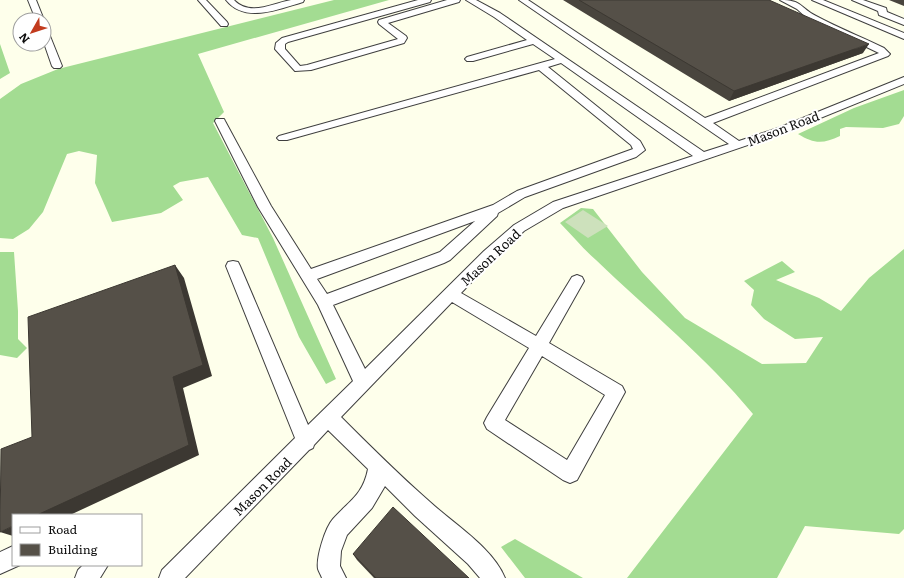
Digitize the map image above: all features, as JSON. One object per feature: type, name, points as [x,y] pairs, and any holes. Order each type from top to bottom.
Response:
[{"type":"street","points":[[32,0],[37,12]]},
{"type":"street","points":[[202,0],[224,24]]},
{"type":"street","points":[[230,0],[237,7],[250,10],[260,10],[300,0]]},
{"type":"street","points":[[427,0],[286,40],[281,43],[280,49],[298,69],[308,68],[400,41],[402,38],[382,22],[456,0]]},
{"type":"street","points":[[470,0],[497,15],[703,157]]},
{"type":"street","points":[[523,0],[738,145]]},
{"type":"street","points":[[705,122],[885,54],[881,50],[811,17],[800,7],[784,0]]},
{"type":"street","points":[[856,0],[879,9],[882,13],[904,22]]},
{"type":"street","points":[[800,7],[818,1],[904,36]]},
{"type":"street","points":[[855,16],[879,9],[892,9],[904,13]]},
{"type":"street","points":[[470,59],[534,41]]},
{"type":"street","points":[[52,52],[57,66]]},
{"type":"street","points":[[283,138],[563,60]]},
{"type":"street","points":[[324,302],[445,256],[498,208],[521,194],[632,154],[639,150],[636,143],[541,66]]},
{"type":"street","name":"Mason Road","points":[[170,578],[489,256],[520,228],[558,205],[782,130],[904,80]]},
{"type":"street","points":[[220,121],[265,207],[324,302],[363,383]]},
{"type":"street","points":[[308,276],[498,208]]},
{"type":"street","points":[[233,266],[306,442]]},
{"type":"street","points":[[451,294],[539,346],[616,392],[570,473],[493,423],[539,346],[577,281]]},
{"type":"street","points":[[329,418],[422,509],[476,556],[494,578]]},
{"type":"street","points":[[335,578],[329,569],[330,551],[339,528],[365,501],[375,485],[378,466]]},
{"type":"street","points":[[0,563],[12,557]]},
{"type":"street","points":[[86,578],[96,566]]},
{"type":"green space","points":[[334,0],[389,0],[198,54],[224,112],[213,123],[273,238],[336,379],[326,384],[299,337],[258,238],[242,235],[208,177],[180,182],[173,186],[183,200],[161,213],[112,222],[95,183],[97,155],[79,151],[67,154],[43,212],[29,229],[13,239],[0,238],[0,99],[21,84],[58,69]]},
{"type":"green space","points":[[0,44],[10,73],[0,79]]},
{"type":"green space","points":[[904,90],[904,116],[899,124],[883,128],[846,127],[840,129],[840,136],[823,142],[809,140],[798,134],[854,108]]},
{"type":"green space","points":[[581,208],[593,209],[642,272],[685,318],[762,364],[806,363],[823,337],[795,339],[764,319],[751,305],[754,290],[744,281],[782,261],[795,272],[776,280],[819,298],[841,311],[869,278],[904,249],[904,529],[899,534],[805,526],[777,578],[627,578],[753,414],[697,354],[591,256],[560,223]]},
{"type":"green space","points":[[583,210],[608,226],[588,238],[565,222]]},
{"type":"green space","points":[[0,252],[14,252],[18,311],[18,339],[27,348],[17,358],[0,355]]},
{"type":"green space","points":[[515,539],[583,578],[525,578],[501,547]]},
{"type":"building","points":[[579,0],[769,0],[869,44],[734,91]]},
{"type":"building","points":[[175,265],[203,365],[173,377],[189,445],[39,514],[12,514],[12,526],[0,532],[1,449],[32,437],[28,317]]},
{"type":"building","points":[[393,507],[469,578],[376,578],[353,554]]}]
